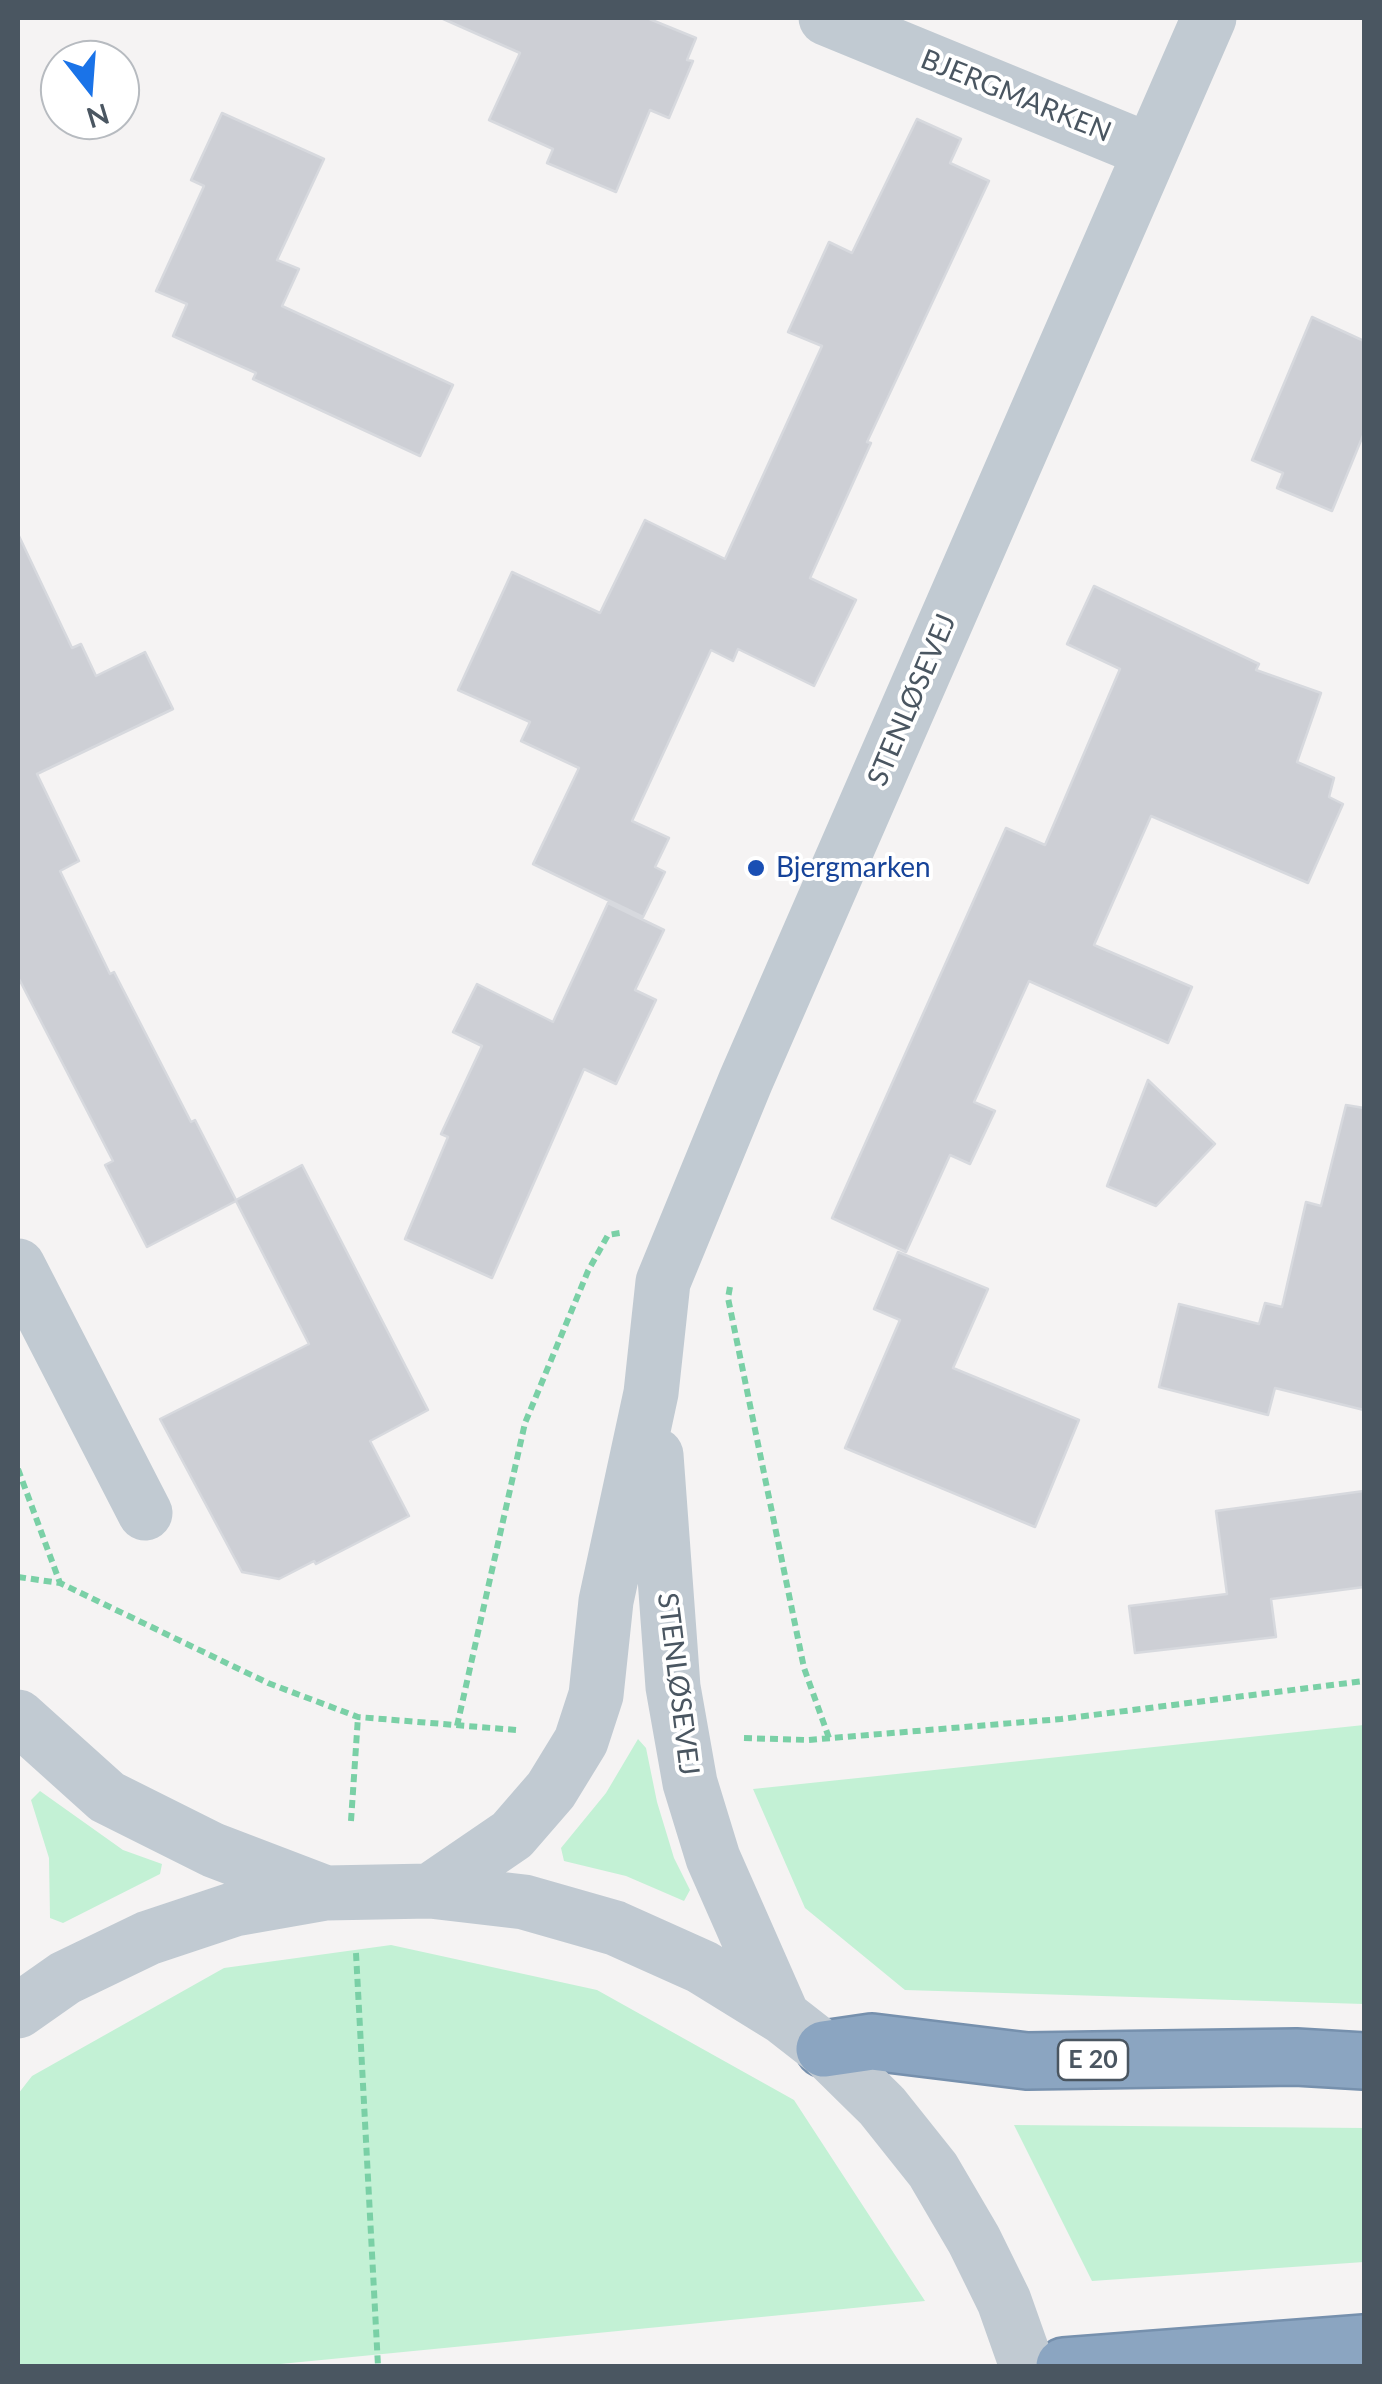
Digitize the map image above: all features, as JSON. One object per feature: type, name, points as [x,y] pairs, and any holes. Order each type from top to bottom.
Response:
[{"type":"highway","name":"E 20","points":[[803,2033],[1028,2061],[1296,2057],[1364,2061]]},
{"type":"highway","points":[[1064,2366],[1364,2343]]},
{"type":"street","name":"BJERGMARKEN","points":[[826,18],[1150,151]]},
{"type":"street","name":"STENLØSEVEJ","points":[[430,1891],[512,1835],[551,1790],[580,1742],[596,1696],[606,1601],[651,1393],[663,1282],[685,1222],[1209,18]]},
{"type":"street","points":[[18,1266],[146,1513]]},
{"type":"street","name":"STENLØSEVEJ","points":[[651,1393],[673,1687],[690,1783],[713,1858],[803,2033]]},
{"type":"street","points":[[18,1717],[107,1797],[213,1850],[326,1894]]},
{"type":"street","points":[[18,2011],[65,1978],[148,1938],[235,1909],[326,1894],[430,1891],[524,1902],[615,1928],[702,1966],[803,2033],[882,2106],[932,2170],[974,2240],[1004,2301],[1026,2366]]},
{"type":"path","points":[[457,1726],[526,1423],[588,1271],[608,1234],[685,1222]]},
{"type":"path","points":[[731,1280],[728,1298],[804,1668],[829,1738]]},
{"type":"path","points":[[18,1469],[60,1583]]},
{"type":"path","points":[[18,1576],[60,1583],[268,1684],[358,1717],[523,1731]]},
{"type":"path","points":[[737,1738],[829,1738],[1061,1718],[1364,1682]]},
{"type":"path","points":[[351,1821],[358,1717]]},
{"type":"path","points":[[356,1951],[378,2366]]},
{"type":"green space","points":[[1364,1725],[1364,2004],[905,1990],[805,1908],[753,1789]]},
{"type":"green space","points":[[638,1739],[646,1748],[674,1858],[690,1890],[684,1901],[626,1876],[564,1861],[561,1848],[606,1793]]},
{"type":"green space","points":[[40,1791],[123,1850],[162,1864],[160,1874],[63,1923],[50,1918],[49,1858],[31,1800]]},
{"type":"green space","points":[[391,1945],[597,1990],[794,2100],[925,2301],[260,2366],[18,2366],[18,2094],[32,2076],[224,1968]]},
{"type":"green space","points":[[1014,2125],[1364,2128],[1364,2262],[1092,2281]]},
{"type":"building","points":[[441,18],[647,18],[696,38],[687,60],[693,61],[669,118],[650,110],[616,192],[547,163],[553,149],[489,120],[520,53]]},
{"type":"building","points":[[222,113],[324,159],[277,260],[299,269],[282,306],[453,385],[420,456],[253,379],[256,373],[173,336],[187,304],[156,291],[204,186],[191,180]]},
{"type":"building","points":[[917,119],[961,139],[950,163],[989,181],[867,442],[871,443],[810,578],[856,600],[814,686],[738,649],[733,661],[711,650],[632,821],[669,838],[655,867],[665,872],[643,917],[533,864],[579,768],[521,741],[530,722],[458,690],[512,572],[600,613],[645,520],[725,559],[822,346],[788,332],[829,242],[852,253]]},
{"type":"building","points":[[1312,317],[1364,341],[1364,433],[1332,511],[1277,488],[1283,473],[1252,460]]},
{"type":"building","points":[[18,534],[72,648],[81,644],[96,676],[145,652],[173,709],[37,774],[79,861],[60,871],[110,974],[114,972],[236,1200],[302,1165],[428,1410],[370,1441],[409,1516],[279,1579],[242,1572],[160,1419],[309,1344],[236,1201],[147,1247],[105,1165],[113,1161],[18,977]]},
{"type":"building","points":[[1094,586],[1259,664],[1256,670],[1321,693],[1297,762],[1334,778],[1329,797],[1343,804],[1308,883],[1151,816],[1094,945],[1192,987],[1168,1043],[1029,981],[974,1102],[995,1111],[970,1164],[950,1155],[906,1252],[832,1218],[1006,828],[1045,845],[1120,669],[1067,644]]},
{"type":"building","points":[[608,903],[664,930],[635,990],[656,1000],[616,1084],[584,1069],[492,1278],[405,1239],[448,1137],[441,1134],[482,1046],[453,1032],[477,984],[553,1022]]},
{"type":"building","points":[[1148,1080],[1215,1144],[1156,1206],[1107,1186]]},
{"type":"building","points":[[1346,1105],[1364,1108],[1364,1410],[1275,1388],[1268,1415],[1159,1387],[1179,1304],[1259,1324],[1265,1303],[1282,1307],[1306,1202],[1321,1206]]},
{"type":"building","points":[[898,1252],[988,1289],[953,1368],[1079,1420],[1035,1527],[845,1448],[900,1320],[874,1309]]},
{"type":"building","points":[[1364,1491],[1364,1587],[1271,1599],[1276,1637],[1135,1653],[1129,1606],[1227,1594],[1216,1511]]},
{"type":"place","name":"Bjergmarken","points":[[756,868]]}]
